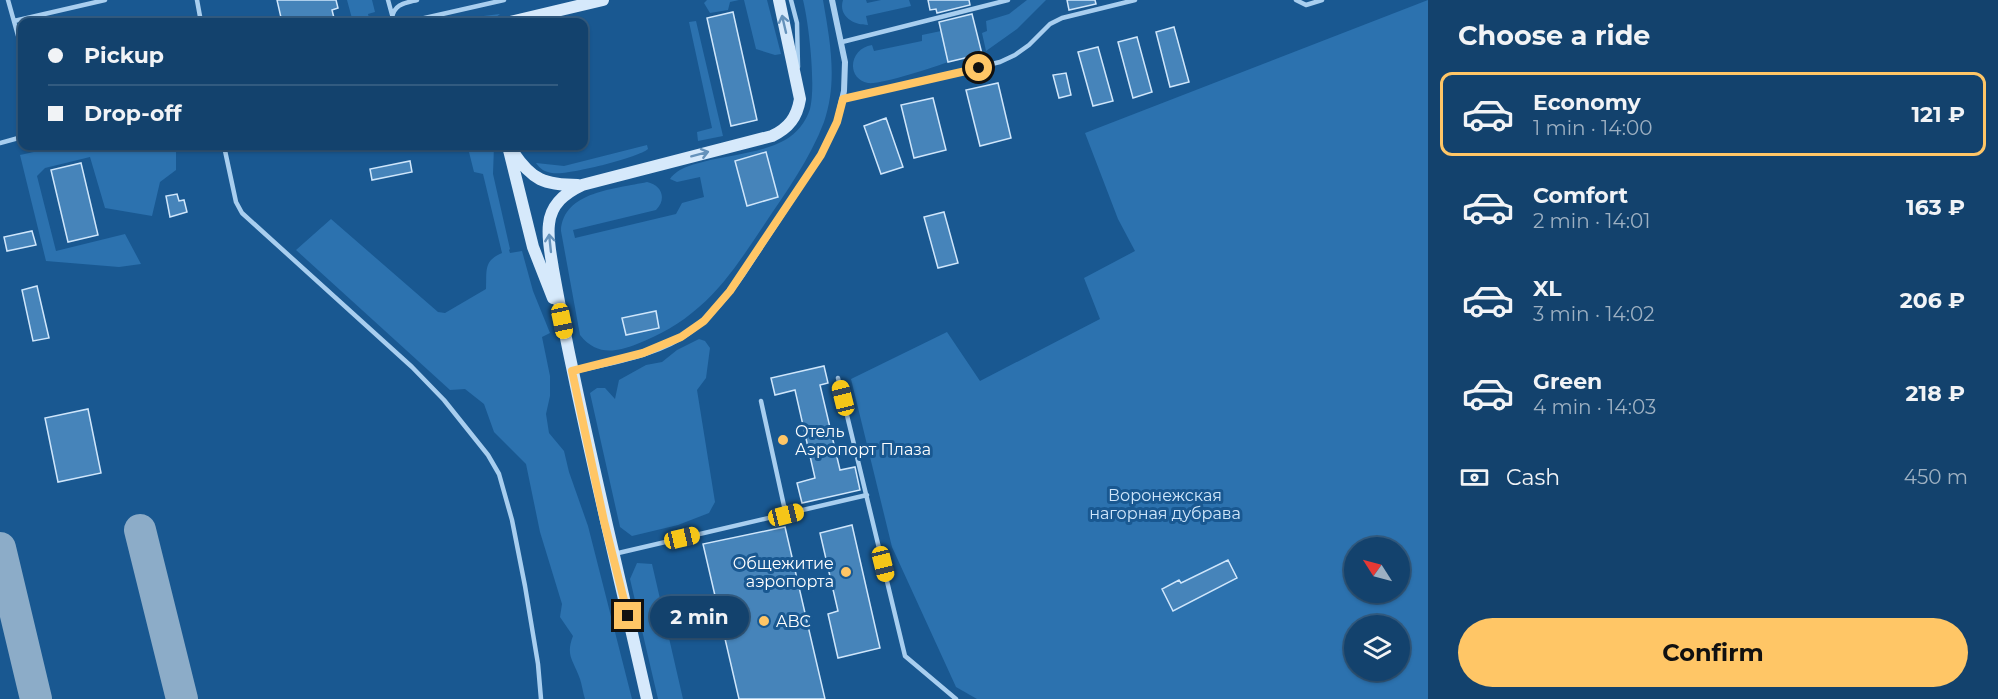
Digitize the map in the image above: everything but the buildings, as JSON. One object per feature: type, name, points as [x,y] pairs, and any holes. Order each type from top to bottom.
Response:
[{"type":"main road","points":[[527,18],[603,0]]},
{"type":"main road","points":[[647,699],[614,554],[604,521],[572,371],[548,225],[556,203],[568,192],[582,185],[772,136],[781,131],[794,118],[800,99],[779,0]]},
{"type":"main road","points":[[510,150],[533,247],[562,321]]},
{"type":"main road","points":[[512,150],[528,172],[539,180],[552,184],[582,185]]},
{"type":"street","points":[[572,371],[643,353],[681,337],[704,321],[730,291],[821,155],[837,122],[845,78],[842,42],[832,0]]},
{"type":"lane","points":[[8,0],[18,36]]},
{"type":"lane","points":[[27,18],[105,0]]},
{"type":"lane","points":[[197,0],[200,18]]},
{"type":"lane","points":[[388,0],[392,18]]},
{"type":"lane","points":[[393,18],[398,6],[417,0]]},
{"type":"lane","points":[[425,18],[504,0]]},
{"type":"lane","points":[[791,0],[797,23],[799,88]]},
{"type":"lane","points":[[842,42],[1008,0]]},
{"type":"lane","points":[[843,99],[1000,62],[1029,45],[1056,21],[1135,0]]},
{"type":"lane","points":[[1296,0],[1306,4],[1322,0]]},
{"type":"lane","points":[[14,21],[18,20]]},
{"type":"lane","points":[[0,143],[18,138]]},
{"type":"lane","points":[[225,150],[236,202],[247,219],[412,367],[466,426],[495,466],[504,490],[525,586],[538,664],[541,699]]},
{"type":"lane","points":[[838,378],[905,656],[956,699]]},
{"type":"lane","points":[[760,401],[786,515]]},
{"type":"lane","points":[[614,554],[867,495]]},
{"type":"green space","points":[[347,0],[372,0],[375,12],[368,14],[369,18],[352,18]]},
{"type":"green space","points":[[707,0],[739,0],[730,2],[728,10],[710,13],[704,3]]},
{"type":"green space","points":[[744,0],[767,0],[781,54],[775,55],[756,49]]},
{"type":"green space","points":[[803,0],[823,0],[832,76],[824,122],[797,175],[734,268],[709,298],[692,313],[662,333],[629,347],[606,350],[592,346],[580,335],[561,231],[564,218],[571,207],[593,194],[647,182],[656,186],[661,193],[661,201],[656,210],[573,230],[575,238],[676,214],[682,203],[704,197],[700,177],[677,182],[670,179],[673,175],[688,166],[767,147],[793,134],[806,118],[812,99],[811,55]]},
{"type":"green space","points":[[843,0],[866,0],[867,3],[881,0],[909,0],[911,6],[866,16],[868,25],[862,25],[845,15]]},
{"type":"green space","points":[[1027,0],[1046,0],[1017,29],[986,51],[982,33],[987,31],[986,21],[1009,14]]},
{"type":"green space","name":"Воронежская нагорная дубрава","points":[[1428,0],[1428,699],[977,699],[956,687],[892,547],[851,379],[947,332],[980,381],[1100,319],[1084,278],[1135,251],[1118,219],[1085,133]]},
{"type":"green space","points":[[500,14],[495,18],[467,18]]},
{"type":"green space","points":[[696,21],[723,136],[698,141],[697,132],[712,128],[689,22]]},
{"type":"green space","points":[[941,31],[948,62],[874,83],[861,80],[853,70],[855,57],[865,47],[872,45],[874,51],[922,41],[922,35]]},
{"type":"green space","points":[[647,145],[648,149],[631,157],[571,172],[549,173],[536,163],[564,166]]},
{"type":"green space","points":[[43,150],[176,150],[176,170],[160,182],[152,216],[105,208],[90,157],[45,168],[37,176],[56,251],[125,234],[141,264],[119,267],[46,261],[20,155]]},
{"type":"green space","points":[[468,150],[494,150],[493,174],[509,250],[510,253],[522,251],[533,291],[550,333],[542,337],[550,376],[550,396],[546,414],[549,433],[564,451],[588,526],[632,699],[585,699],[570,654],[573,636],[560,617],[562,604],[540,532],[526,464],[494,432],[484,404],[465,389],[450,390],[296,250],[331,219],[438,312],[445,313],[486,289],[487,267],[492,259],[502,253],[483,174],[474,172]]},
{"type":"green space","points":[[699,339],[705,341],[710,348],[706,378],[697,390],[715,502],[709,513],[678,525],[632,536],[620,527],[590,393],[597,388],[605,388],[615,399],[619,380],[646,365],[662,362],[677,350]]},
{"type":"green space","points":[[637,563],[652,564],[683,699],[658,699],[630,579]]},
{"type":"taxiway","points":[[140,530],[182,699]]},
{"type":"taxiway","points":[[0,548],[36,699]]},
{"type":"place","name":"Отель Аэропорт Плаза","points":[[783,440]]},
{"type":"place","name":"Общежитие аэропорта","points":[[846,572]]},
{"type":"place","name":"ABC","points":[[764,621]]},
{"type":"route","points":[[628,616],[604,521],[572,371],[623,360],[643,353],[681,337],[704,321],[730,291],[803,184],[830,139],[843,99],[979,68]]}]
